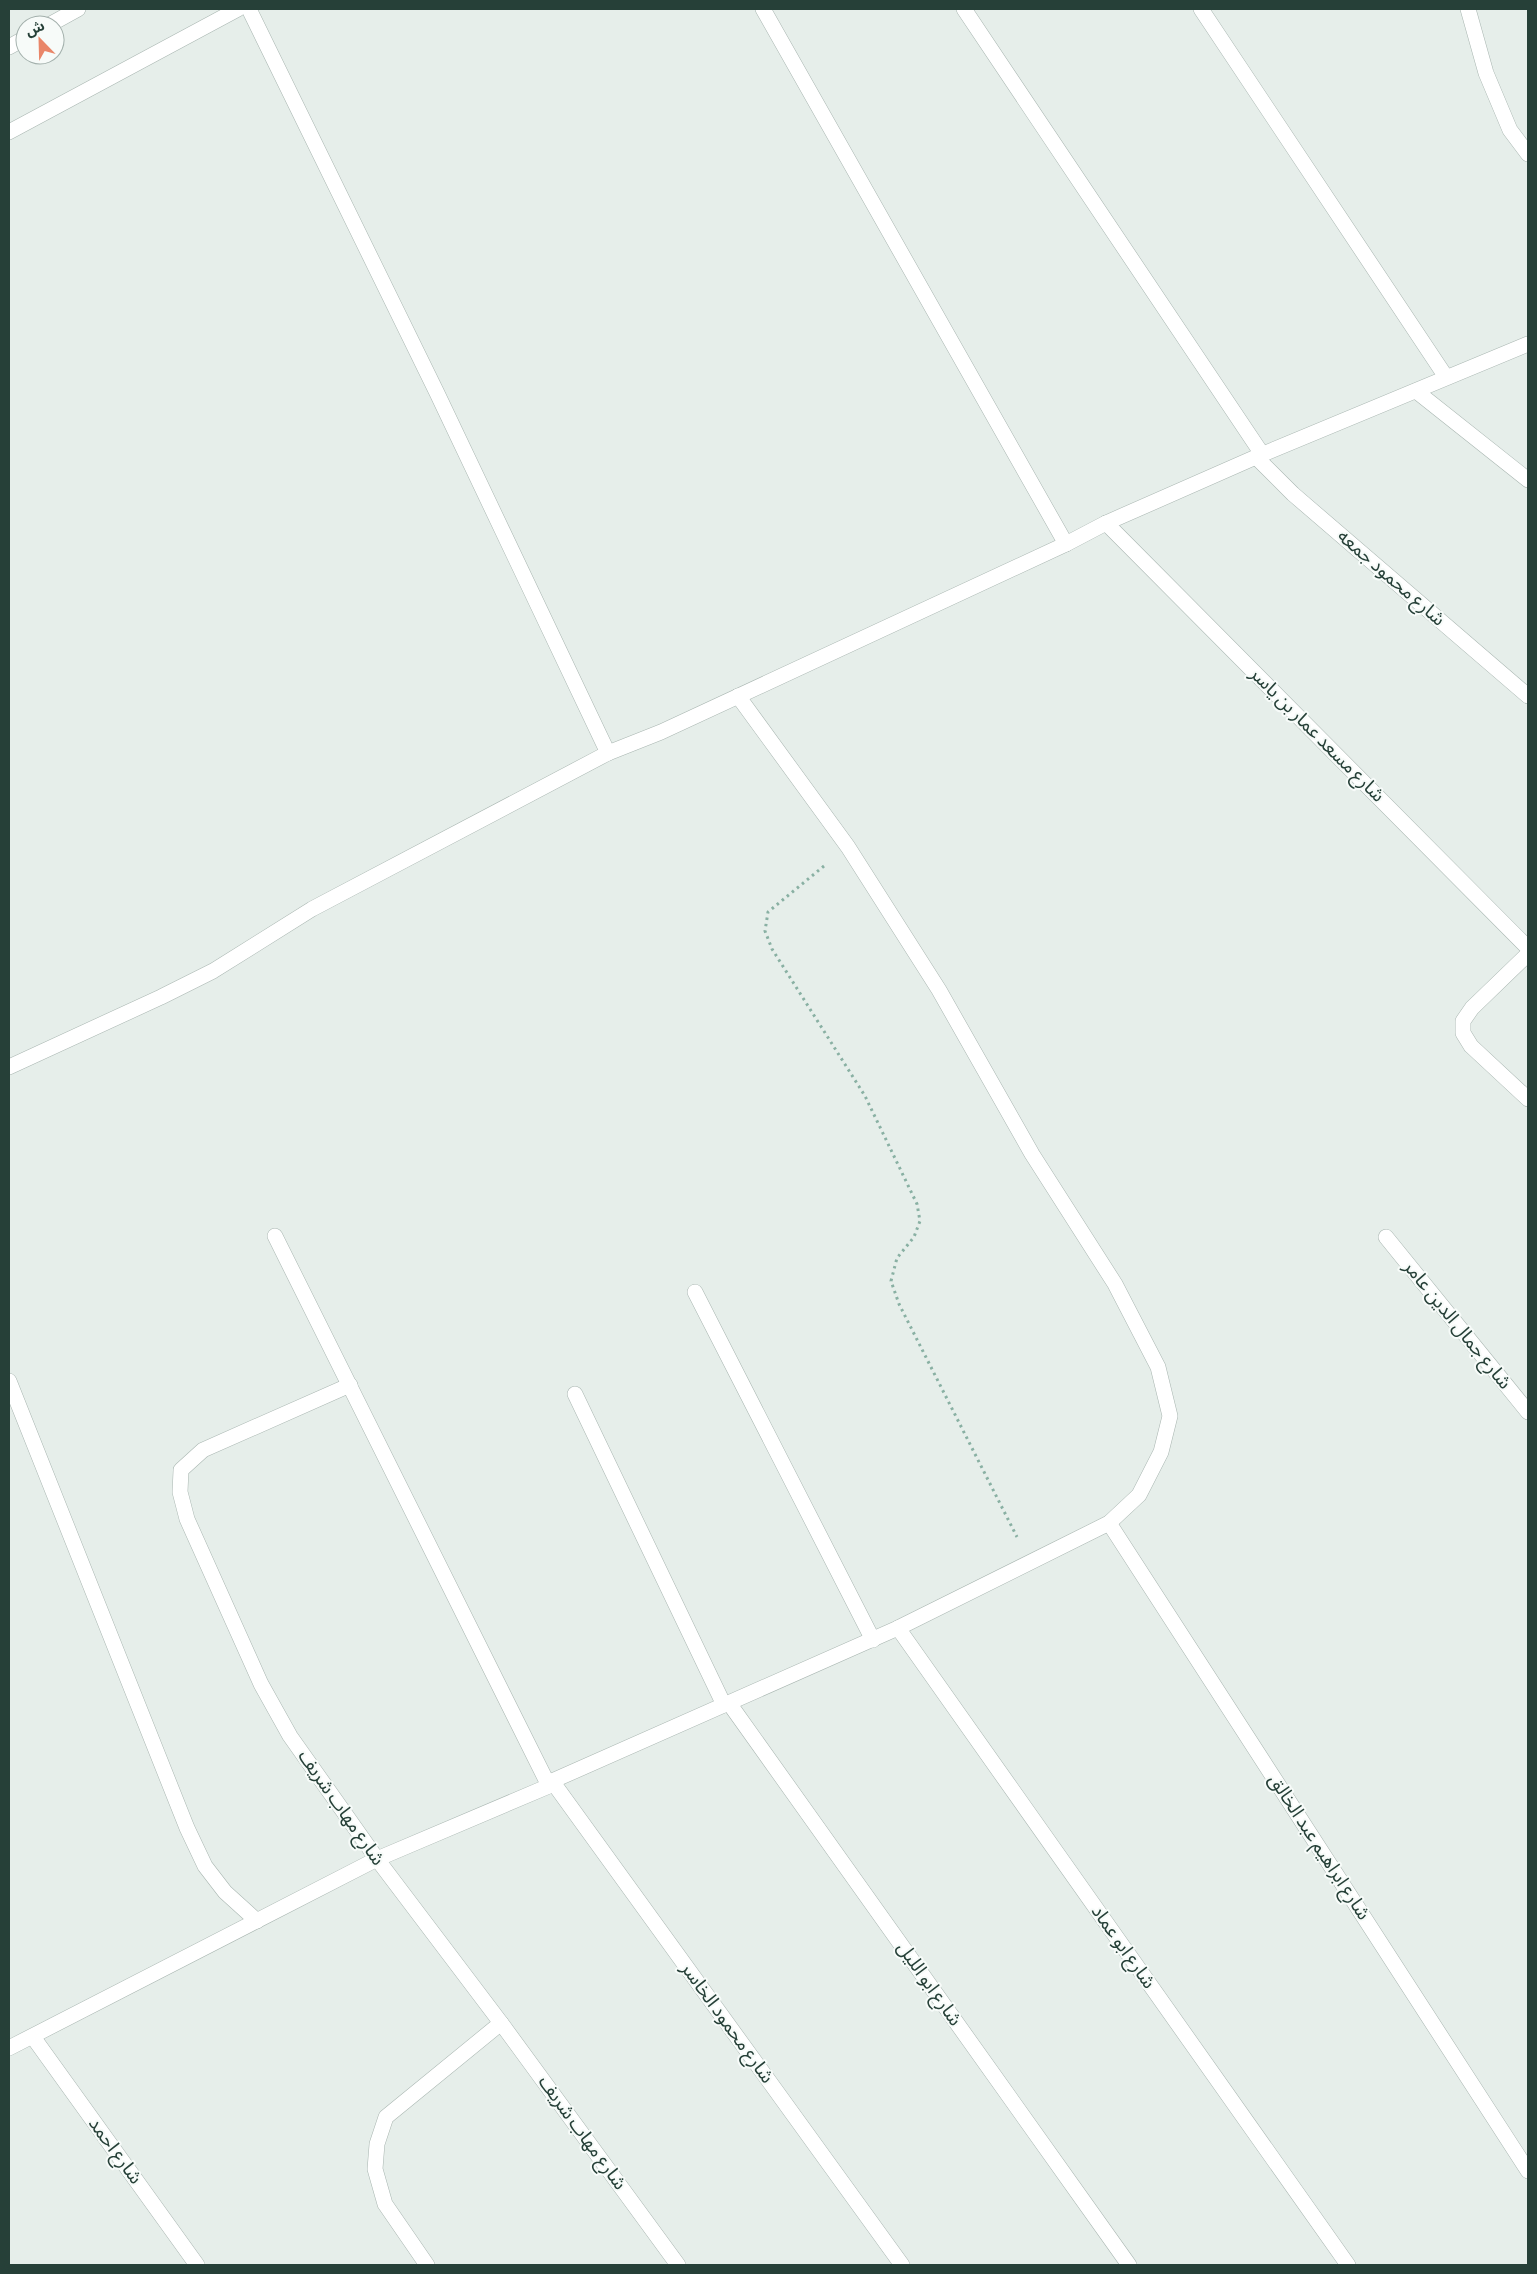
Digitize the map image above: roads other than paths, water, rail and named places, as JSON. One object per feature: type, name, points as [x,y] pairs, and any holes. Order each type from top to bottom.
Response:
[{"type":"street","points":[[65,16],[78,9]]},
{"type":"street","points":[[9,132],[238,9]]},
{"type":"street","points":[[248,9],[437,393],[608,753]]},
{"type":"street","points":[[764,9],[1066,544]]},
{"type":"street","name":"شارع محمود جمعه","points":[[964,9],[1259,455],[1293,494],[1528,696]]},
{"type":"street","points":[[1201,9],[1446,378]]},
{"type":"street","points":[[1468,9],[1490,81],[1510,130],[1528,154]]},
{"type":"street","points":[[9,1067],[213,971],[312,909],[608,753],[661,732],[1066,544],[1106,523],[1259,455],[1528,344]]},
{"type":"street","points":[[1416,391],[1528,480]]},
{"type":"street","name":"شارع مسعد عمار بن ياسر","points":[[1106,523],[1528,948]]},
{"type":"street","points":[[9,2048],[377,1859],[898,1628],[1109,1523],[1139,1495],[1161,1452],[1170,1416],[1158,1367],[1114,1284],[1032,1154],[908,939],[848,847],[738,696]]},
{"type":"street","points":[[1528,954],[1472,1008],[1463,1021],[1463,1033],[1471,1046],[1528,1099]]},
{"type":"street","name":"شارع محمود الخاسر","points":[[275,1236],[550,1783],[902,2265]]},
{"type":"street","name":"شارع جمال الدين عامر","points":[[1386,1237],[1528,1412]]},
{"type":"street","points":[[694,1292],[873,1640]]},
{"type":"street","points":[[9,1381],[187,1828],[205,1866],[224,1892],[257,1921]]},
{"type":"street","name":"شارع مهاب شريف","points":[[350,1385],[203,1450],[181,1470],[180,1492],[187,1519],[261,1684],[290,1736],[377,1859],[501,2023],[678,2265]]},
{"type":"street","name":"شارع ابو الليل","points":[[574,1394],[727,1704],[1129,2265]]},
{"type":"street","name":"شارع ابراهيم عبد الخالق","points":[[1109,1523],[1528,2170]]},
{"type":"street","name":"شارع ابو عماد","points":[[898,1628],[1348,2265]]},
{"type":"street","points":[[427,2265],[385,2204],[375,2169],[377,2144],[386,2117],[501,2023]]},
{"type":"street","name":"شارع احمد","points":[[32,2037],[197,2265]]}]
